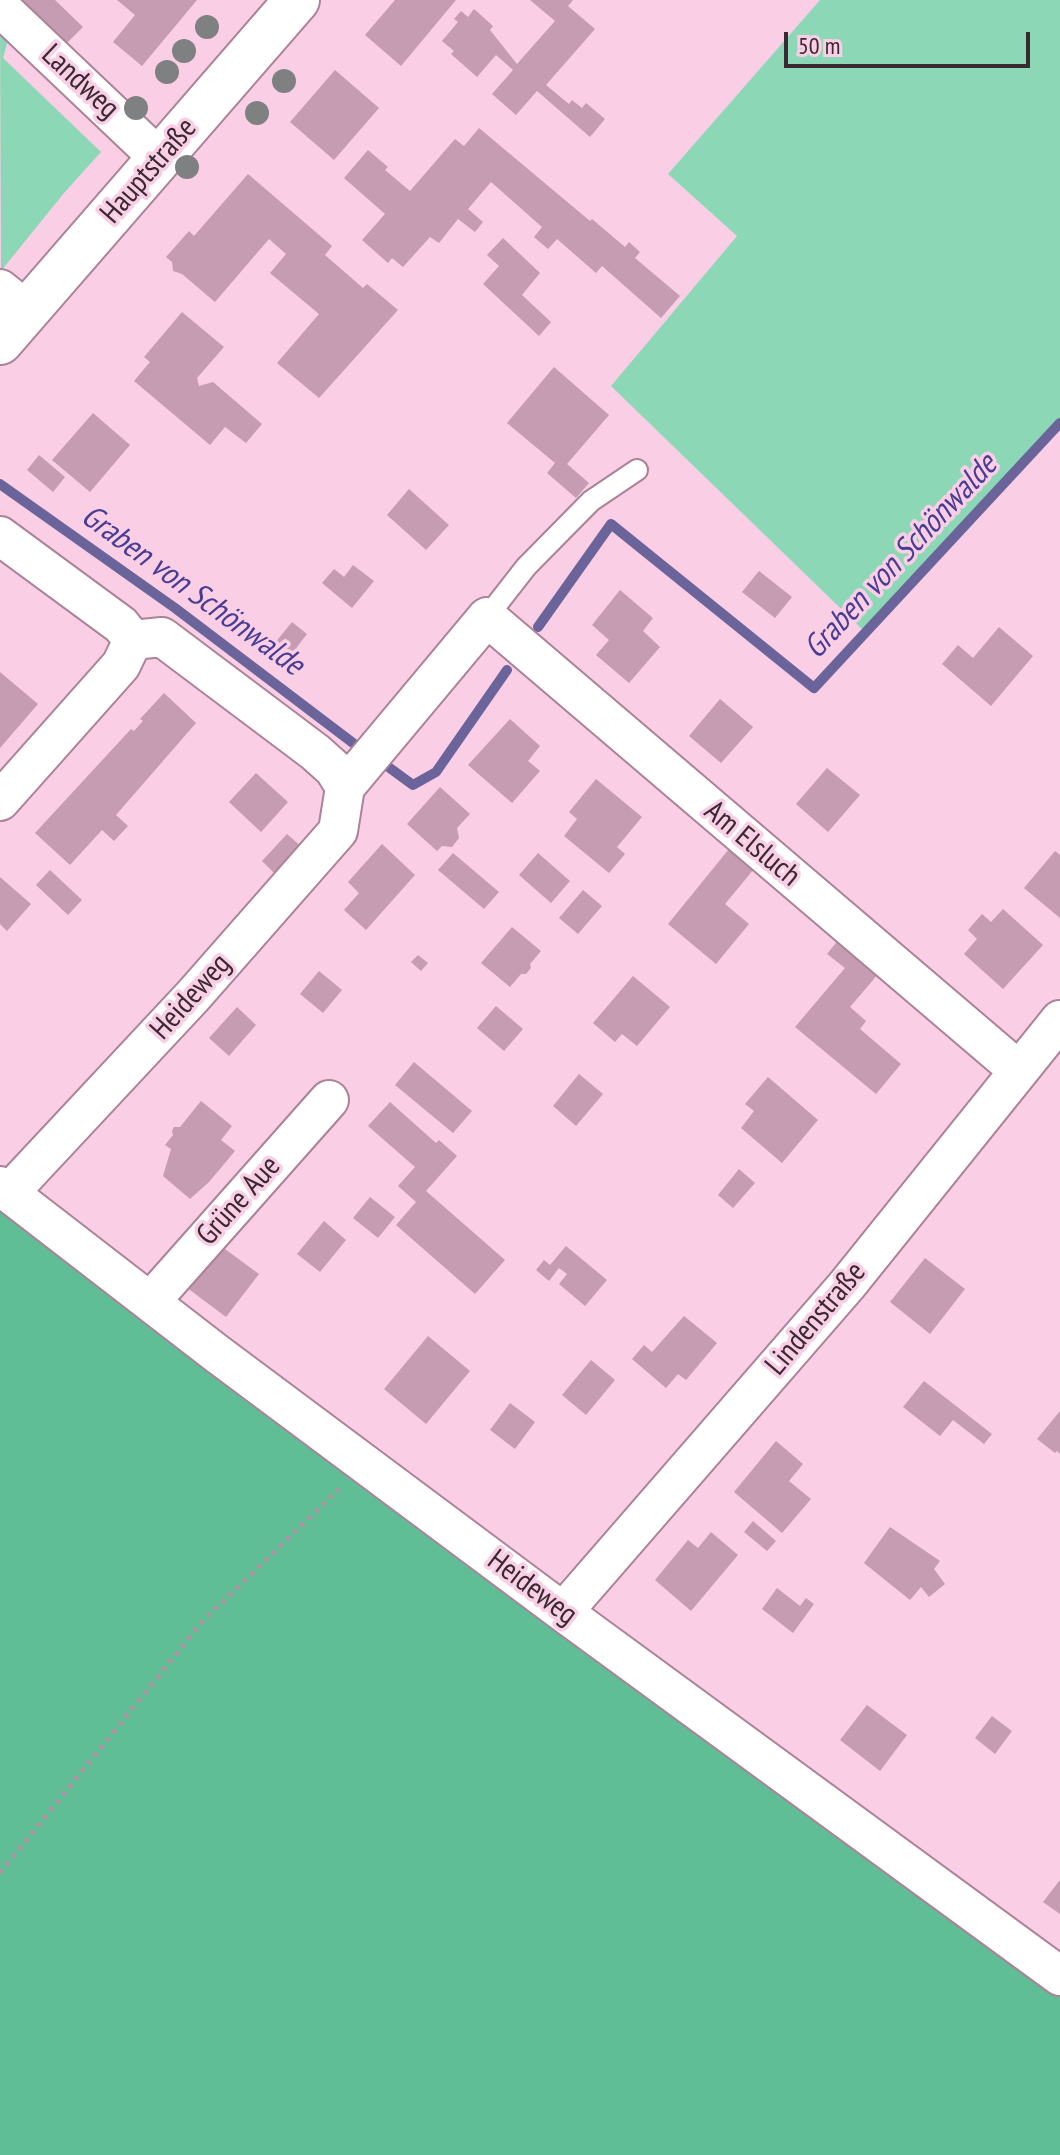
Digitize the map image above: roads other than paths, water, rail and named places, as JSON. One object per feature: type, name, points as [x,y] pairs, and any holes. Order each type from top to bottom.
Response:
[{"type":"main road","name":"Hauptstraße","points":[[9,314],[160,159],[297,0]]},
{"type":"street","name":"Landweg","points":[[0,7],[160,159]]},
{"type":"street","points":[[0,536],[121,625],[133,640]]},
{"type":"street","points":[[133,640],[162,637],[315,752],[334,769],[345,787],[487,617]]},
{"type":"street","name":"Am Elsluch","points":[[487,617],[1018,1070]]},
{"type":"street","points":[[0,801],[121,665],[133,640]]},
{"type":"street","name":"Heideweg","points":[[345,787],[338,831],[193,996],[5,1189],[150,1302],[563,1612],[1060,1976]]},
{"type":"street","name":"Lindenstraße","points":[[563,1612],[847,1285],[1060,1020]]},
{"type":"street","name":"Grüne Aue","points":[[150,1302],[329,1100]]},
{"type":"lane","points":[[487,617],[526,567],[591,501],[637,470]]},
{"type":"waterway","name":"Graben von Schönwalde","points":[[538,627],[611,524],[814,688],[1060,423]]},
{"type":"waterway","name":"Graben von Schönwalde","points":[[0,484],[175,608],[353,743]]},
{"type":"waterway","name":"Graben von Schönwalde","points":[[387,766],[413,785],[436,772],[507,670]]}]
